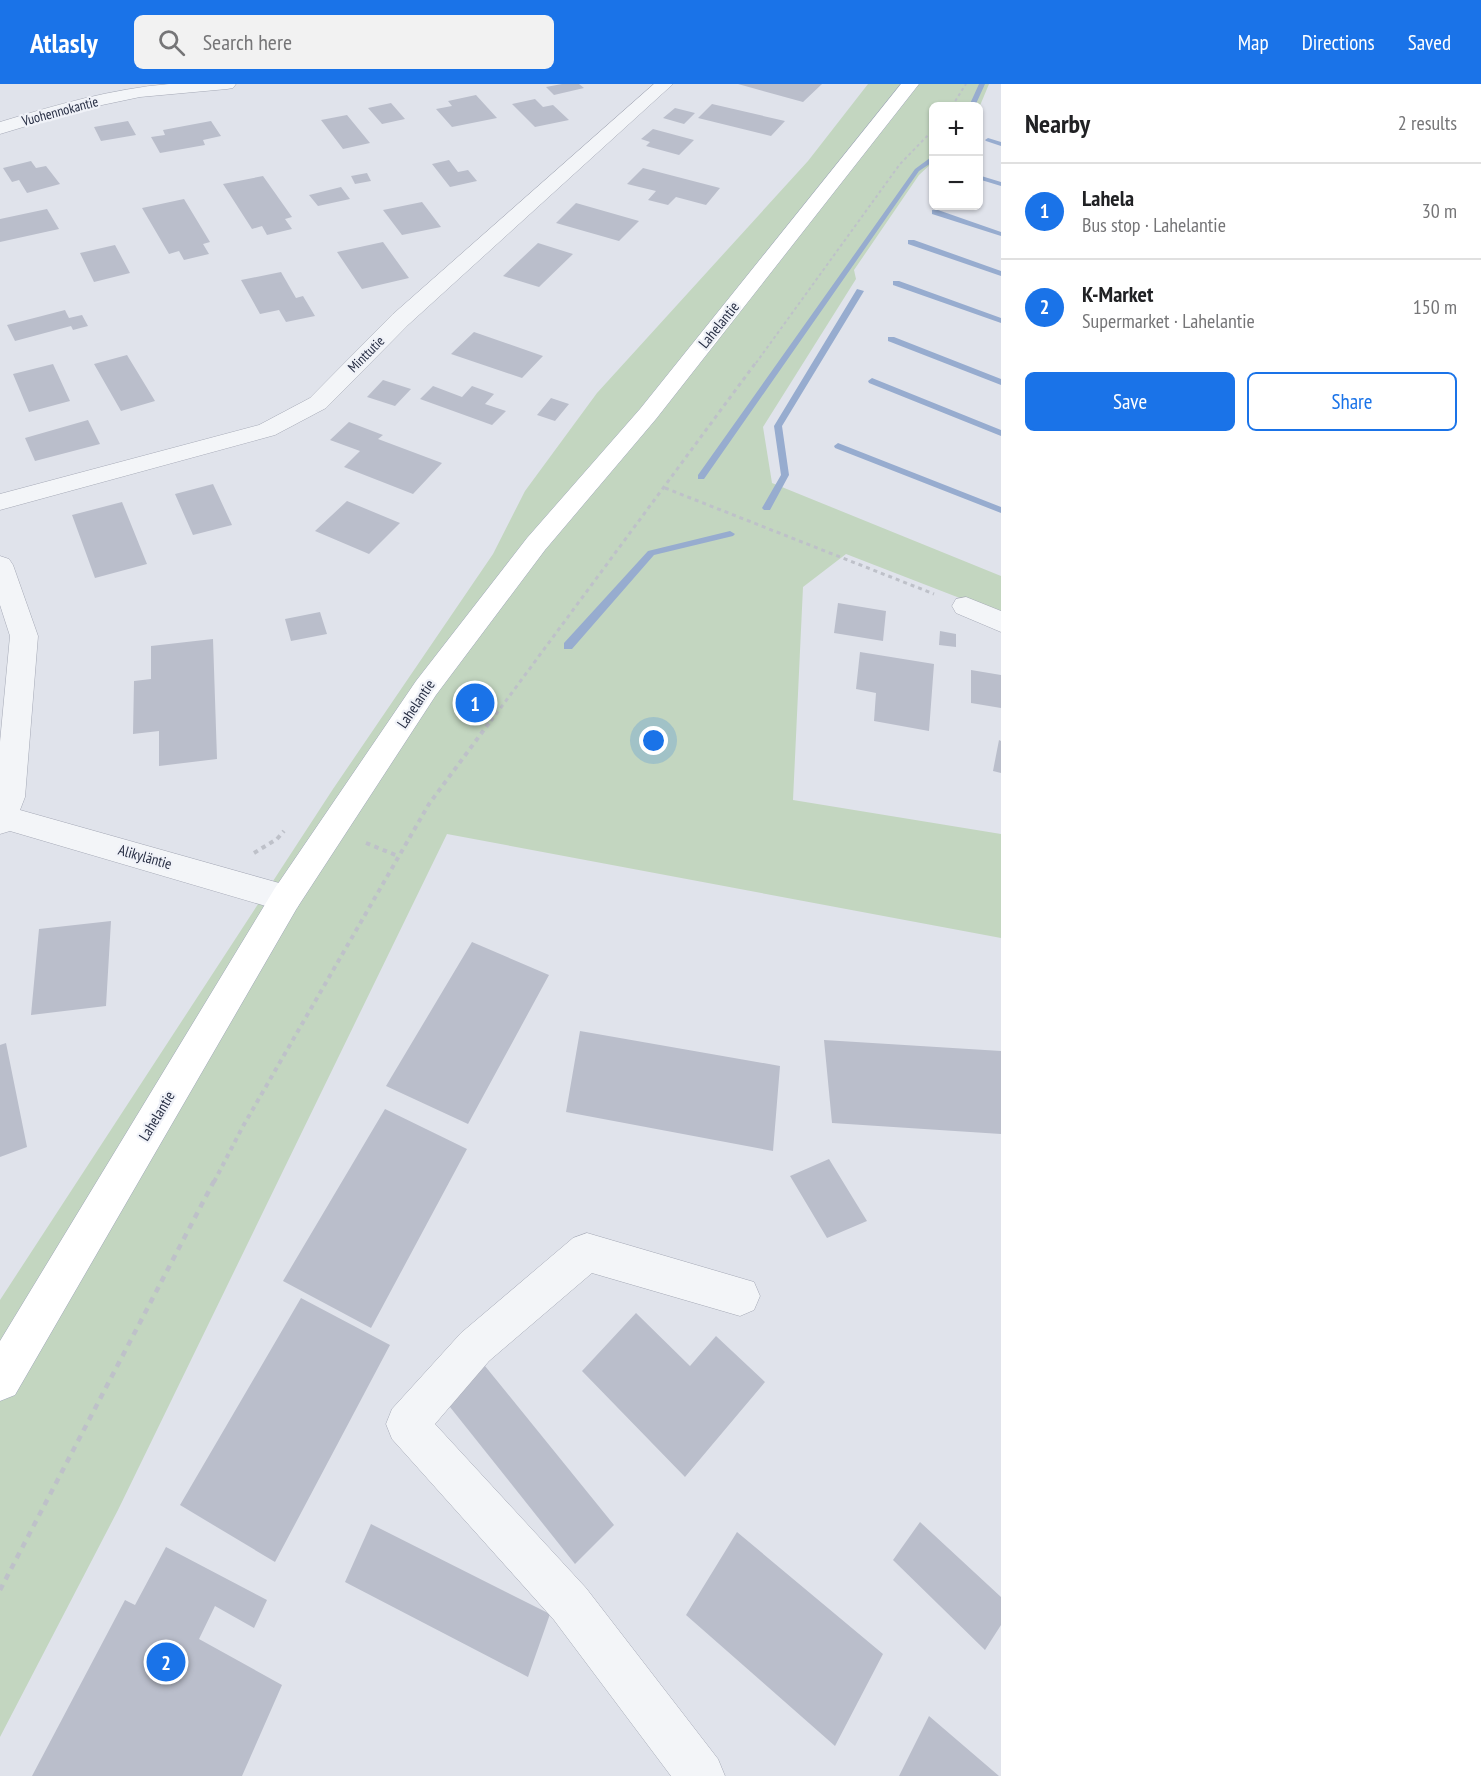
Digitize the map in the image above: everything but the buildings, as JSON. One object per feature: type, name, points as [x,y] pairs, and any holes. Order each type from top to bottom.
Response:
[{"type":"main road","name":"Lahelantie","points":[[0,1380],[286,898],[426,688],[536,544],[648,414],[910,84]]},
{"type":"street","name":"Vuohennokantie","points":[[0,128],[80,104],[130,94],[227,84]]},
{"type":"street","name":"Minttutie","points":[[0,502],[267,430],[318,403],[400,320],[664,84]]},
{"type":"street","name":"Alikyläntie","points":[[0,565],[12,637],[10,797],[2,819],[286,898]]},
{"type":"street","points":[[966,606],[1001,622]]},
{"type":"street","points":[[701,1776],[570,1604],[407,1424],[475,1347],[587,1252],[740,1296]]},
{"type":"path","points":[[955,102],[966,84]]},
{"type":"path","points":[[0,1590],[242,1128],[429,804],[665,488],[894,173],[929,134]]},
{"type":"path","points":[[665,488],[966,606]]},
{"type":"green space","points":[[868,84],[989,84],[982,102],[929,102],[929,166],[919,175],[854,270],[856,279],[763,427],[772,483],[1001,576],[1001,614],[846,554],[803,587],[793,800],[1001,834],[1001,938],[447,834],[118,1510],[0,1737],[0,1300],[333,789],[493,554],[525,491],[597,393],[808,161]]},
{"type":"waterway","points":[[974,102],[982,84]]},
{"type":"waterway","points":[[988,140],[1001,144]]},
{"type":"waterway","points":[[701,477],[917,170],[929,161]]},
{"type":"waterway","points":[[983,179],[1001,184]]},
{"type":"waterway","points":[[935,212],[1001,234]]},
{"type":"waterway","points":[[911,242],[1001,274]]},
{"type":"waterway","points":[[896,283],[1001,321]]},
{"type":"waterway","points":[[767,508],[785,475],[778,426],[860,291]]},
{"type":"waterway","points":[[891,339],[1001,382]]},
{"type":"waterway","points":[[872,381],[1001,433]]},
{"type":"waterway","points":[[838,446],[1001,510]]},
{"type":"waterway","points":[[568,646],[651,553],[730,534]]},
{"type":"place","name":"Lahela","points":[[475,703]]},
{"type":"place","name":"K-Market","points":[[166,1662]]}]
